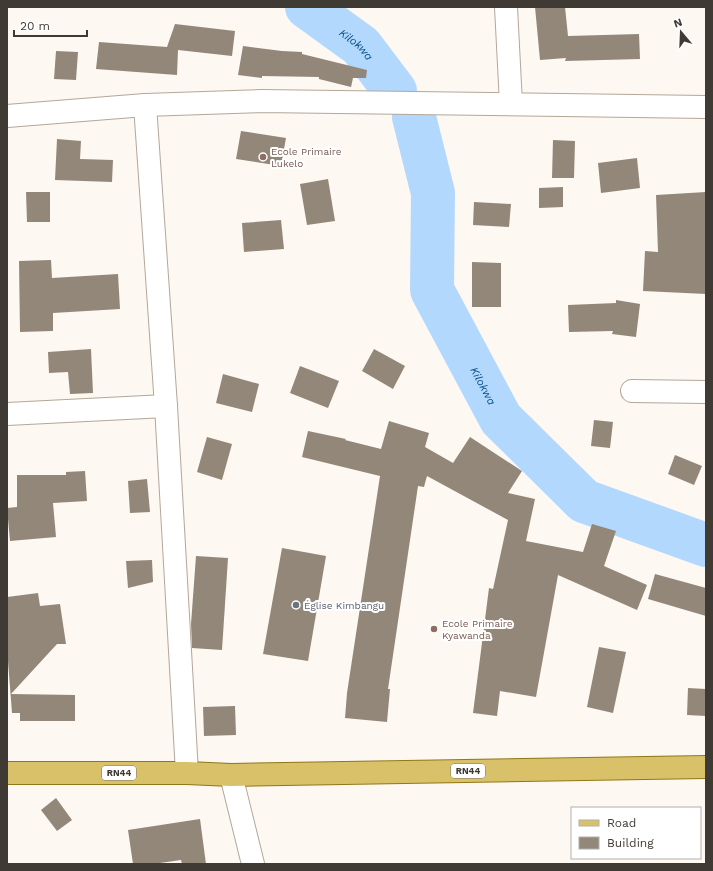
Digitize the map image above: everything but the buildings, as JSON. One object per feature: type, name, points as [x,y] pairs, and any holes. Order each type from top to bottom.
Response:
[{"type":"main road","name":"RN44","points":[[7,773],[187,773],[231,775],[706,767]]},
{"type":"street","points":[[506,7],[511,104]]},
{"type":"street","points":[[7,116],[145,106],[261,101],[706,107]]},
{"type":"street","points":[[145,106],[166,406],[187,773]]},
{"type":"street","points":[[632,390],[706,392]]},
{"type":"street","points":[[7,414],[166,406]]},
{"type":"street","points":[[231,775],[253,864]]},
{"type":"waterway","name":"Kilokwa","points":[[307,7],[361,46],[395,91]]},
{"type":"waterway","name":"Kilokwa","points":[[414,117],[433,193],[432,290],[501,419],[584,501],[706,545]]},
{"type":"place","name":"Ecole Primaire Lukelo","points":[[263,157]]},
{"type":"place","name":"Église Kimbangu","points":[[296,605]]},
{"type":"place","name":"Ecole Primaire Kyawanda","points":[[434,629]]}]
